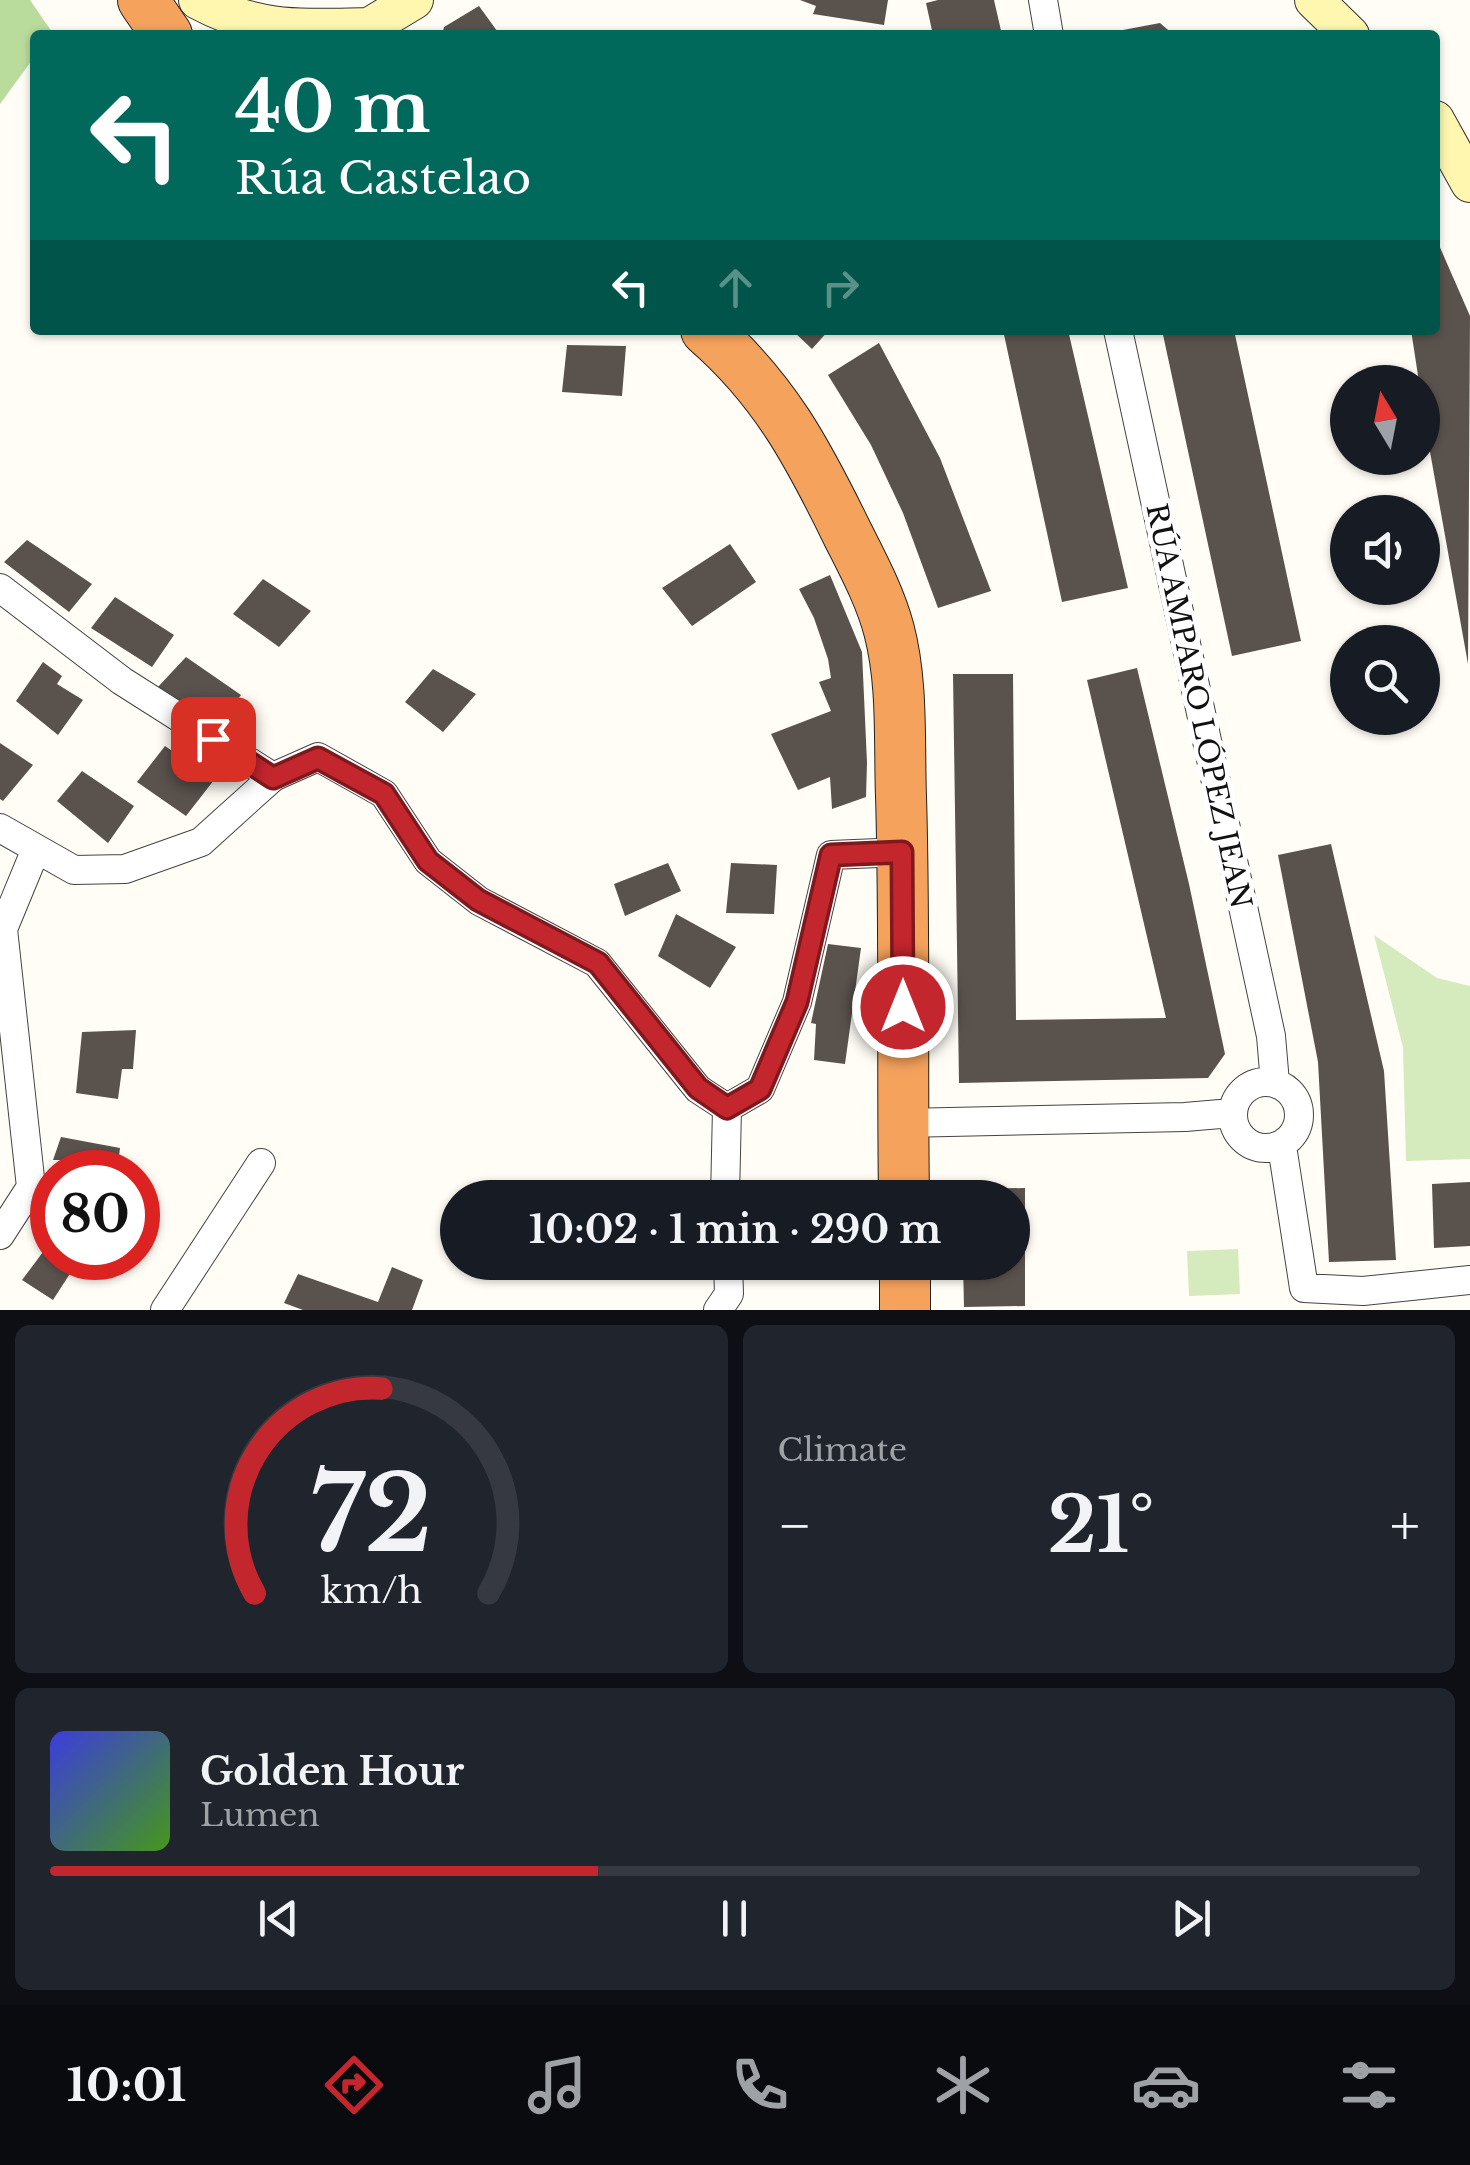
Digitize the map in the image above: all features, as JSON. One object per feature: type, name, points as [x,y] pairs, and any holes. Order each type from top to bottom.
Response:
[{"type":"highway","points":[[142,0],[163,30]]},
{"type":"highway","points":[[712,335],[768,392],[824,486],[877,593],[890,633],[897,687],[902,852],[904,1180]]},
{"type":"highway","points":[[905,1280],[905,1310]]},
{"type":"street","points":[[198,0],[230,17],[264,25],[336,30]]},
{"type":"street","points":[[368,30],[414,0]]},
{"type":"street","points":[[1042,0],[1048,30]]},
{"type":"street","points":[[1314,0],[1345,30]]},
{"type":"street","points":[[1440,129],[1470,183]]},
{"type":"street","name":"RÚA AMPARO LÓPEZ JEAN","points":[[1119,335],[1271,1036],[1274,1083]]},
{"type":"street","points":[[0,588],[122,681],[273,778]]},
{"type":"street","points":[[0,828],[74,870],[125,869],[201,842],[273,778],[318,758],[384,794],[428,861],[478,900],[598,963],[698,1088],[727,1108]]},
{"type":"street","points":[[0,1235],[30,1187],[4,930],[36,849]]},
{"type":"street","points":[[727,1108],[760,1089],[797,1002],[831,855],[902,852]]},
{"type":"street","points":[[1274,1083],[1296,1099],[1298,1125],[1282,1146],[1262,1148],[1244,1141],[1237,1133],[1232,1113],[1235,1102],[1252,1085],[1274,1083]]},
{"type":"street","points":[[725,1180],[727,1108]]},
{"type":"street","points":[[903,1123],[1232,1113]]},
{"type":"street","points":[[1282,1146],[1304,1288],[1364,1292],[1470,1280]]},
{"type":"street","points":[[165,1310],[261,1163]]},
{"type":"street","points":[[718,1310],[729,1294],[729,1280]]},
{"type":"green space","points":[[0,0],[30,0],[51,30],[30,30],[30,63],[0,104]]},
{"type":"green space","points":[[1374,935],[1437,978],[1470,986],[1470,1159],[1406,1161],[1403,1047]]},
{"type":"green space","points":[[1238,1249],[1240,1294],[1189,1296],[1187,1251]]},
{"type":"building","points":[[800,0],[888,0],[884,25],[813,14],[816,6]]},
{"type":"building","points":[[994,0],[1001,30],[932,30],[926,3]]},
{"type":"building","points":[[479,6],[496,30],[443,30]]},
{"type":"building","points":[[1160,23],[1168,30],[1123,30]]},
{"type":"building","points":[[1440,247],[1470,316],[1468,664],[1434,475],[1440,475],[1440,365],[1416,365],[1412,335],[1440,335]]},
{"type":"building","points":[[797,335],[825,335],[812,349]]},
{"type":"building","points":[[1004,335],[1069,335],[1128,588],[1062,602]]},
{"type":"building","points":[[1163,335],[1235,335],[1301,641],[1232,656]]},
{"type":"building","points":[[879,343],[940,458],[991,591],[938,608],[903,513],[871,445],[828,375]]},
{"type":"building","points":[[567,345],[626,346],[622,396],[562,392]]},
{"type":"building","points":[[27,540],[92,584],[69,612],[4,562]]},
{"type":"building","points":[[730,544],[756,582],[692,626],[662,588]]},
{"type":"building","points":[[830,575],[862,652],[867,763],[866,797],[832,809],[830,777],[798,790],[771,734],[831,711],[819,682],[831,678],[828,659],[799,589]]},
{"type":"building","points":[[263,579],[311,611],[279,647],[233,614]]},
{"type":"building","points":[[115,597],[174,635],[152,667],[91,628]]},
{"type":"building","points":[[186,657],[241,695],[215,727],[156,689]]},
{"type":"building","points":[[43,662],[62,676],[57,684],[83,700],[58,735],[16,701]]},
{"type":"building","points":[[1137,668],[1225,1054],[1208,1078],[959,1083],[953,674],[1013,674],[1016,1020],[1166,1018],[1087,680]]},
{"type":"building","points":[[433,669],[476,694],[443,732],[405,702]]},
{"type":"building","points":[[0,743],[33,765],[3,801],[0,799]]},
{"type":"building","points":[[165,746],[214,780],[186,816],[137,782]]},
{"type":"building","points":[[82,771],[134,806],[108,843],[57,801]]},
{"type":"building","points":[[1331,844],[1384,1071],[1396,1260],[1329,1262],[1318,1062],[1278,855]]},
{"type":"building","points":[[668,863],[681,891],[625,916],[614,884]]},
{"type":"building","points":[[731,863],[777,865],[774,914],[726,913]]},
{"type":"building","points":[[676,914],[736,947],[710,988],[658,956]]},
{"type":"building","points":[[828,944],[861,948],[845,1064],[814,1060],[816,1024],[811,1023]]},
{"type":"building","points":[[136,1030],[133,1069],[122,1069],[118,1099],[76,1093],[82,1032]]},
{"type":"building","points":[[61,1137],[120,1148],[120,1150],[56,1150]]},
{"type":"building","points":[[1470,1182],[1470,1246],[1434,1248],[1432,1184]]},
{"type":"building","points":[[392,1267],[423,1280],[412,1310],[303,1310],[284,1303],[298,1274],[378,1302]]},
{"type":"building","points":[[30,1269],[30,1280],[66,1280],[53,1300],[22,1280]]},
{"type":"building","points":[[963,1280],[1025,1280],[1025,1306],[964,1307]]},
{"type":"route","points":[[213,739],[273,778],[318,758],[384,794],[428,861],[453,881],[478,900],[598,963],[698,1088],[727,1108],[760,1089],[797,1002],[831,855],[902,852],[903,1007]]}]
